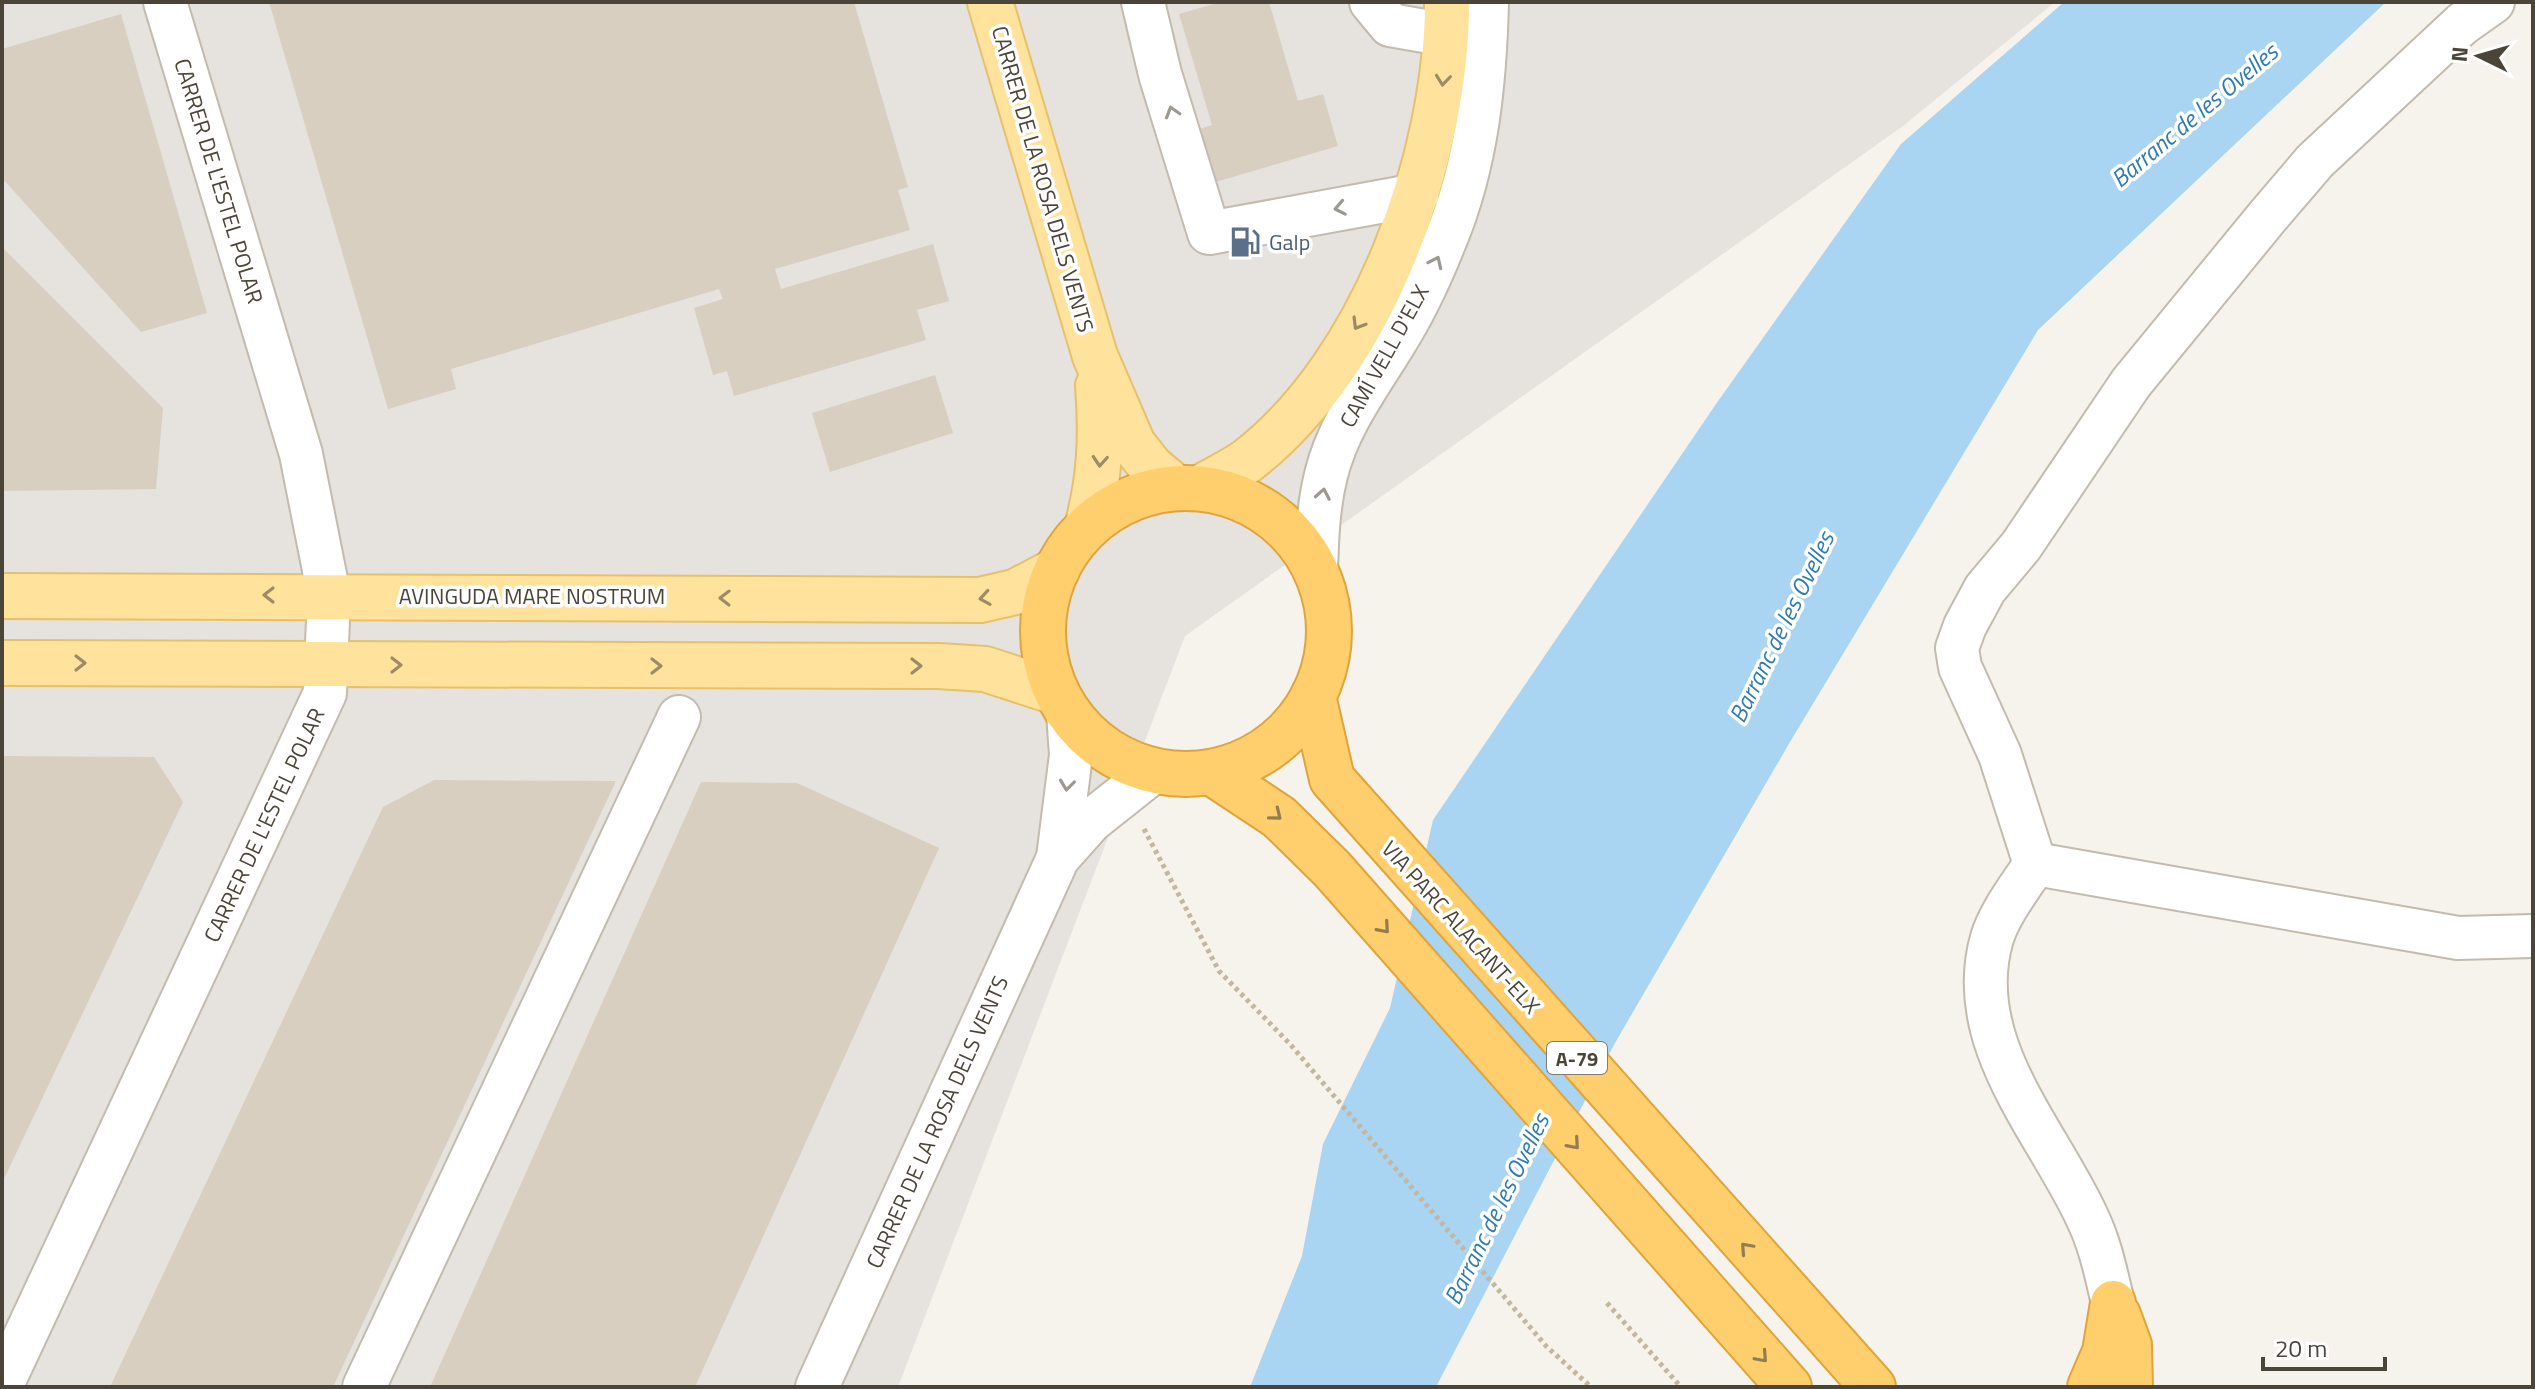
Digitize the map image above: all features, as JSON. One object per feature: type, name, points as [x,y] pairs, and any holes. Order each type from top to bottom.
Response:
[{"type":"highway","points":[[1188,488],[1229,494],[1269,515],[1301,546],[1316,572],[1325,596],[1329,647],[1313,696],[1296,724],[1271,746],[1243,763],[1180,773],[1106,750],[1062,702],[1045,652],[1044,610],[1057,570],[1087,527],[1128,499],[1188,488]]},
{"type":"highway","name":"VIA PARC ALACANT-ELX","points":[[1313,696],[1332,779],[1873,1387]]},
{"type":"highway","name":"A-79","points":[[1180,773],[1279,817],[1332,869],[1789,1387]]},
{"type":"highway","points":[[2090,1387],[2105,1352],[2113,1303]]},
{"type":"highway","points":[[2113,1303],[2129,1345],[2130,1387]]},
{"type":"main road","name":"CARRER DE LA ROSA DELS VENTS","points":[[990,2],[1095,356],[1133,444],[1151,467],[1188,488]]},
{"type":"main road","name":"CAMÍ VELL D'ELX","points":[[1188,488],[1246,462],[1264,446],[1321,381],[1380,287],[1417,195],[1443,90],[1447,19]]},
{"type":"main road","name":"CARRER DE LA ROSA DELS VENTS","points":[[1087,527],[1098,486],[1101,452],[1095,356]]},
{"type":"main road","name":"AVINGUDA MARE NOSTRUM","points":[[2,596],[980,600],[1015,592],[1057,570]]},
{"type":"main road","points":[[2,663],[938,666],[985,669],[1062,702]]},
{"type":"street","name":"CARRER DE L'ESTEL POLAR","points":[[2,1385],[325,693],[329,595],[301,454],[165,2]]},
{"type":"street","points":[[1143,2],[1160,74],[1209,233],[1417,195]]},
{"type":"street","points":[[1371,2],[1390,25],[1447,19]]},
{"type":"street","name":"CAMÍ VELL D'ELX","points":[[1316,572],[1318,521],[1326,473],[1339,437],[1405,326],[1446,241],[1465,183],[1478,132],[1485,74],[1487,2]]},
{"type":"street","points":[[2113,1303],[2088,1218],[2004,1068],[1989,1023],[1985,978],[1992,936],[2035,864],[2000,755],[1960,667],[1957,648],[1985,589],[2021,546],[2131,383],[2277,205],[2326,150],[2462,24],[2493,2]]},
{"type":"street","name":"CARRER DE LA ROSA DELS VENTS","points":[[1058,858],[1071,755],[1062,702]]},
{"type":"street","points":[[364,1387],[679,717]]},
{"type":"street","name":"CARRER DE LA ROSA DELS VENTS","points":[[817,1387],[1058,858],[1091,821],[1180,773]]},
{"type":"street","points":[[2035,864],[2458,938],[2533,936]]},
{"type":"path","points":[[1180,773],[1143,827],[1219,971],[1290,1044],[1546,1346],[1591,1387]]},
{"type":"path","points":[[1607,1303],[1681,1387]]},
{"type":"shaded area","points":[[2,2],[2055,2],[1903,126],[1185,636],[898,1387],[2,1387]]},
{"type":"water","name":"Barranc de les Ovelles","points":[[2064,2],[2386,2],[2038,330],[1790,742],[1615,1043],[1436,1387],[1250,1387],[1302,1256],[1323,1144],[1390,1008],[1433,820],[1716,404],[1901,144]]},
{"type":"building","points":[[269,2],[854,2],[908,187],[898,190],[910,230],[775,269],[781,289],[933,244],[949,301],[917,310],[926,340],[734,396],[727,371],[713,375],[694,308],[723,299],[719,289],[451,369],[456,389],[388,409]]},
{"type":"building","points":[[1221,2],[1269,2],[1298,101],[1323,94],[1338,146],[1202,186],[1187,133],[1212,125],[1179,14]]},
{"type":"building","points":[[121,14],[207,313],[141,332],[2,178],[2,49]]},
{"type":"building","points":[[2,247],[163,408],[156,489],[2,491]]},
{"type":"building","points":[[935,375],[953,433],[830,472],[812,413]]},
{"type":"building","points":[[2,756],[154,757],[183,802],[2,1183]]},
{"type":"building","points":[[434,780],[616,781],[333,1387],[110,1387],[383,807]]},
{"type":"building","points":[[701,782],[797,783],[939,848],[695,1387],[430,1387]]},
{"type":"place","name":"Galp","points":[[1245,242]]}]
